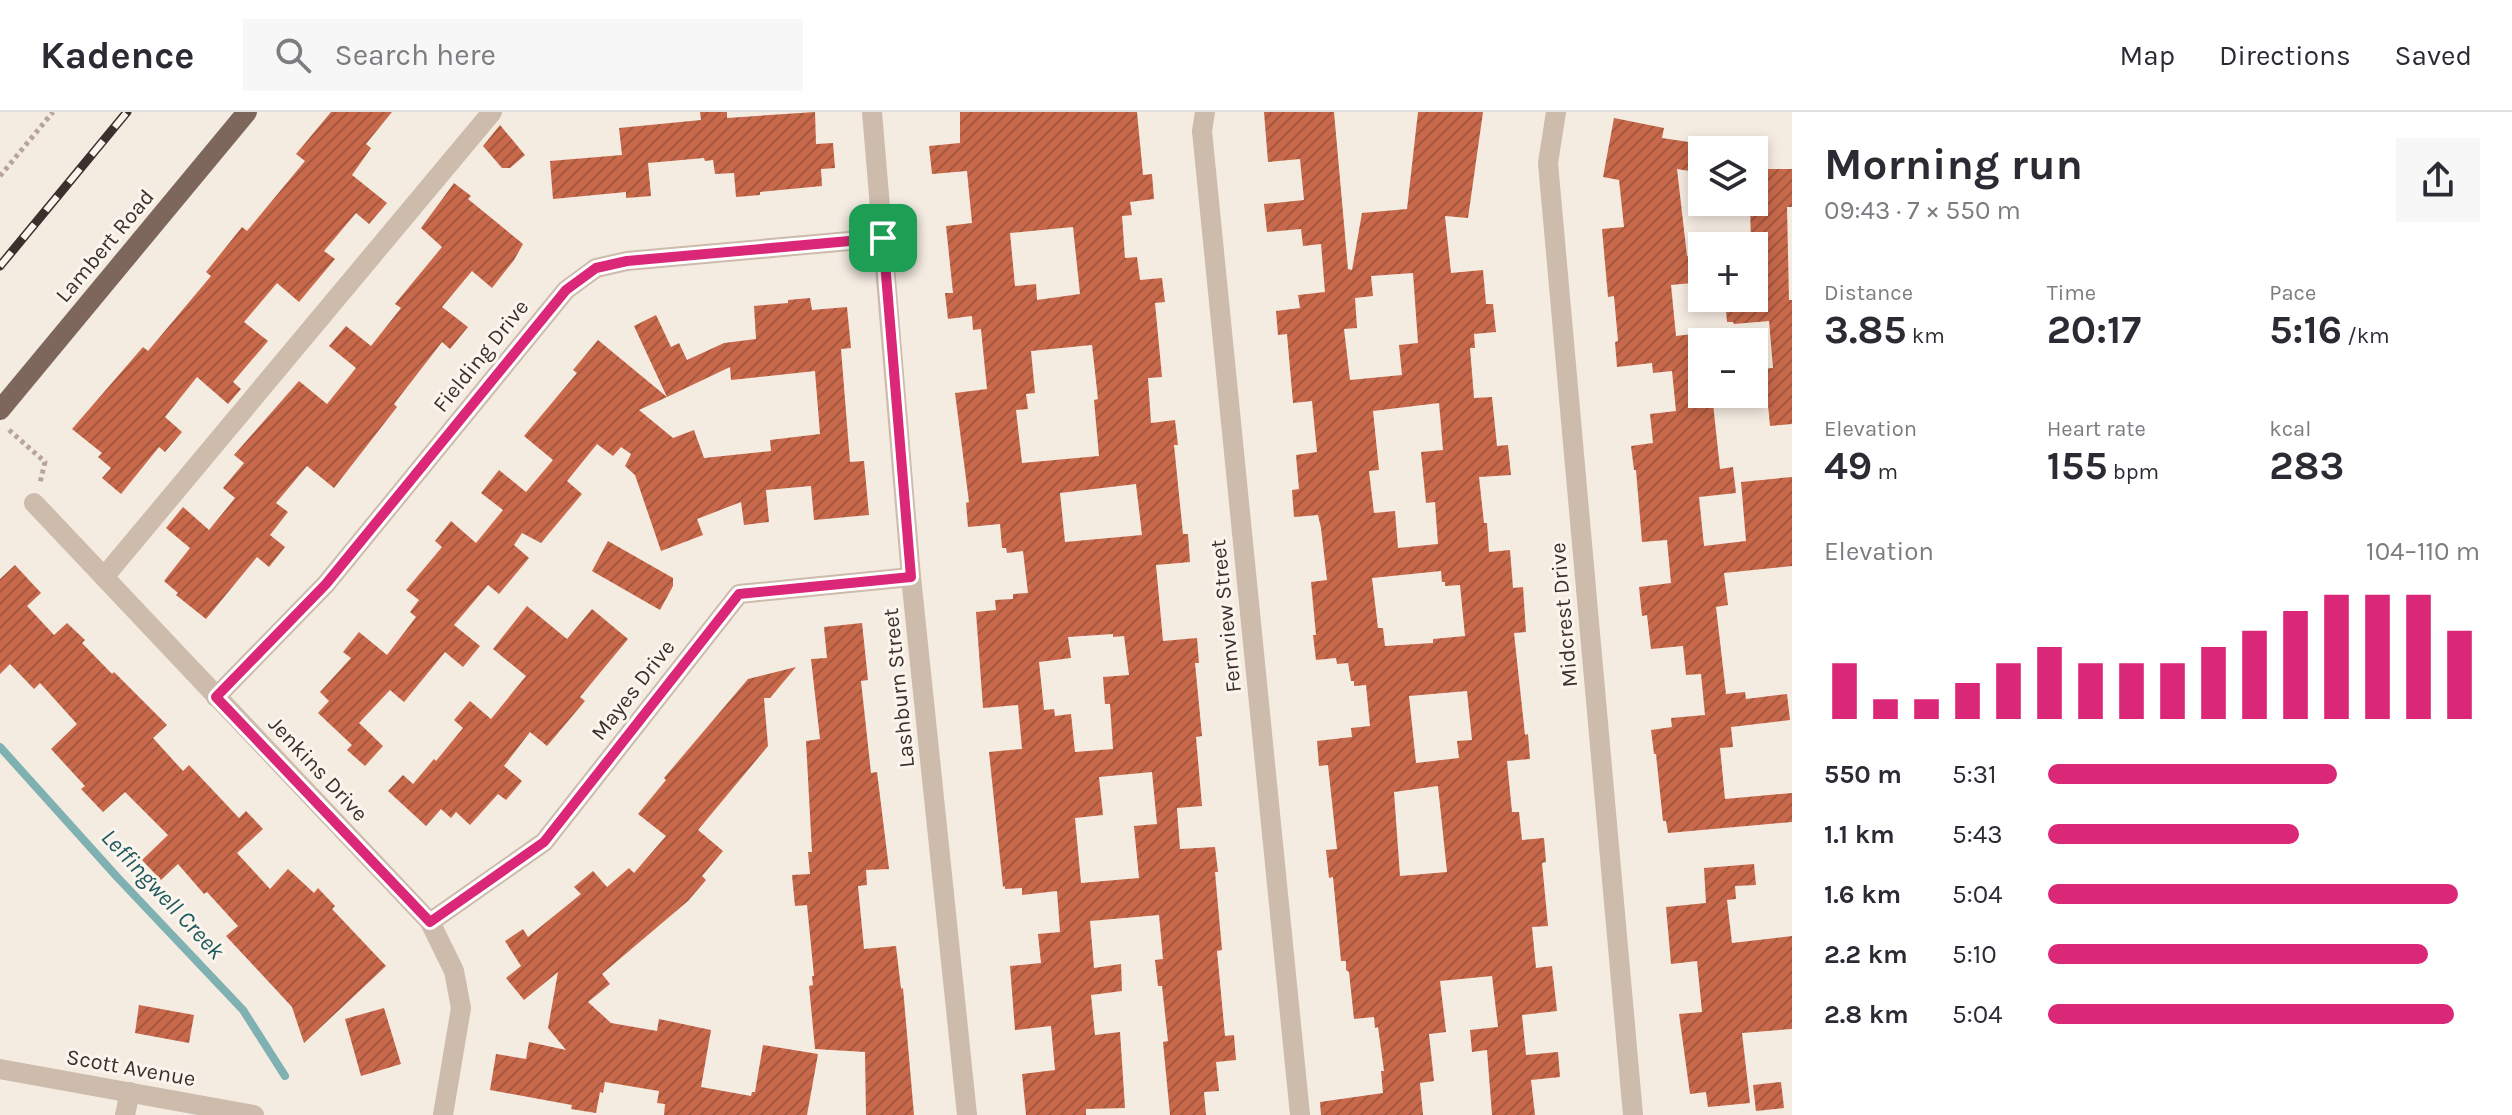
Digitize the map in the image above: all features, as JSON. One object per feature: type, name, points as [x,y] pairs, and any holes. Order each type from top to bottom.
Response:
[{"type":"main road","name":"Lambert Road","points":[[0,410],[247,112]]},
{"type":"street","points":[[104,577],[492,112]]},
{"type":"street","name":"Lashburn Street","points":[[872,112],[911,577],[967,1115]]},
{"type":"street","name":"Fernview Street","points":[[1205,112],[1202,131],[1300,1115]]},
{"type":"street","name":"Midcrest Drive","points":[[1556,112],[1548,163],[1633,1115]]},
{"type":"street","name":"Fielding Drive","points":[[216,697],[326,584],[566,290],[596,268],[627,261],[883,238]]},
{"type":"street","name":"Jenkins Drive","points":[[34,503],[430,922],[454,971],[461,1008],[443,1115]]},
{"type":"street","name":"Mayes Drive","points":[[430,922],[544,842],[739,594],[911,577]]},
{"type":"street","name":"Scott Avenue","points":[[0,1069],[254,1115]]},
{"type":"street","points":[[125,1115],[130,1092]]},
{"type":"path","points":[[0,176],[53,112]]},
{"type":"path","points":[[0,422],[45,462],[34,503]]},
{"type":"building","points":[[331,112],[392,112],[366,144],[371,148],[352,175],[387,203],[369,224],[356,213],[324,251],[335,259],[299,302],[277,283],[244,322],[268,341],[233,382],[241,389],[228,404],[197,377],[165,417],[182,432],[165,452],[159,447],[121,494],[102,478],[111,468],[98,457],[102,453],[72,429],[143,347],[148,351],[211,276],[206,272],[242,227],[247,231],[305,161],[296,154]]},
{"type":"building","points":[[700,112],[727,112],[727,118],[815,112],[816,144],[833,143],[835,168],[821,169],[822,186],[736,197],[734,173],[715,174],[713,160],[705,161],[704,158],[648,163],[651,196],[626,198],[626,192],[553,199],[550,161],[622,155],[619,128],[701,120]]},
{"type":"building","points":[[960,112],[1137,112],[1143,175],[1152,174],[1154,199],[1130,202],[1132,215],[1122,216],[1125,258],[1137,257],[1140,280],[1162,278],[1165,302],[1155,303],[1162,377],[1148,378],[1151,423],[1175,420],[1178,445],[1174,445],[1183,534],[1188,534],[1190,562],[1156,565],[1163,641],[1197,638],[1199,663],[1195,663],[1202,736],[1196,737],[1202,806],[1177,808],[1180,849],[1215,847],[1222,950],[1217,951],[1225,1036],[1234,1035],[1236,1060],[1216,1062],[1219,1091],[1204,1092],[1206,1115],[1170,1115],[1163,1042],[1168,1041],[1162,986],[1158,986],[1155,960],[1163,959],[1159,915],[1090,921],[1094,968],[1121,964],[1122,991],[1091,995],[1095,1035],[1120,1032],[1125,1108],[1086,1109],[1086,1115],[1026,1115],[1022,1074],[1055,1070],[1051,1026],[1015,1030],[1010,966],[1041,963],[1038,934],[1060,932],[1057,891],[1022,895],[1022,888],[1003,887],[989,752],[1022,749],[1018,705],[983,708],[976,612],[996,610],[995,600],[1013,599],[1013,594],[1028,593],[1023,551],[1007,553],[1006,548],[1002,548],[1000,524],[968,527],[966,503],[969,502],[955,393],[987,389],[981,329],[973,330],[972,316],[948,319],[945,293],[953,293],[946,226],[972,223],[967,171],[932,174],[929,146],[960,143]],"holes":[[[1073,227],[1080,294],[1037,300],[1036,284],[1015,286],[1010,233]],[[1092,345],[1098,399],[1094,400],[1099,456],[1022,463],[1016,410],[1028,409],[1026,394],[1035,393],[1031,351]],[[1136,484],[1142,535],[1065,542],[1060,493]],[[1124,636],[1129,675],[1103,677],[1105,704],[1110,704],[1113,749],[1075,752],[1071,714],[1055,716],[1054,709],[1044,710],[1039,662],[1071,658],[1068,637]],[[1152,772],[1157,824],[1134,826],[1139,878],[1081,883],[1075,818],[1103,815],[1099,777]]]},
{"type":"building","points":[[1264,112],[1334,112],[1348,269],[1352,270],[1362,213],[1407,209],[1418,112],[1483,112],[1468,218],[1445,216],[1451,273],[1483,270],[1486,304],[1493,304],[1496,332],[1474,334],[1475,348],[1470,348],[1474,398],[1492,397],[1497,446],[1508,445],[1511,475],[1479,477],[1489,552],[1510,550],[1513,588],[1523,587],[1526,632],[1514,633],[1530,759],[1507,761],[1512,812],[1519,812],[1522,840],[1544,838],[1546,862],[1542,863],[1548,926],[1532,927],[1536,968],[1552,966],[1557,1011],[1522,1015],[1526,1055],[1558,1052],[1560,1077],[1531,1080],[1535,1115],[1492,1115],[1487,1050],[1472,1052],[1470,1030],[1498,1027],[1492,976],[1440,981],[1446,1032],[1429,1034],[1434,1081],[1420,1083],[1423,1115],[1321,1115],[1320,1102],[1383,1093],[1381,1071],[1384,1071],[1378,1027],[1375,1028],[1374,1017],[1354,1019],[1349,972],[1346,961],[1341,961],[1333,877],[1329,878],[1326,850],[1337,849],[1328,765],[1319,766],[1317,741],[1352,737],[1351,728],[1370,726],[1366,685],[1354,686],[1348,663],[1337,664],[1336,658],[1316,660],[1311,582],[1327,580],[1321,528],[1318,515],[1294,517],[1292,490],[1299,489],[1296,455],[1317,452],[1312,401],[1293,403],[1287,334],[1278,335],[1276,311],[1300,308],[1298,295],[1325,292],[1321,244],[1303,246],[1301,229],[1267,232],[1264,204],[1304,200],[1300,159],[1268,162]],"holes":[[[1413,273],[1418,343],[1399,345],[1402,375],[1350,380],[1344,329],[1357,328],[1355,298],[1373,296],[1371,276]],[[1439,403],[1443,450],[1421,452],[1426,503],[1435,502],[1438,544],[1398,548],[1395,511],[1374,513],[1369,471],[1379,470],[1373,411]],[[1441,571],[1445,586],[1460,585],[1465,636],[1433,639],[1433,643],[1385,646],[1383,628],[1378,628],[1372,578]],[[1467,691],[1472,740],[1457,741],[1459,758],[1416,763],[1409,696]],[[1438,786],[1447,872],[1400,876],[1394,792]]]},
{"type":"building","points":[[1614,118],[1664,128],[1662,138],[1688,142],[1688,171],[1677,169],[1688,256],[1688,283],[1671,285],[1676,336],[1688,335],[1688,408],[1713,408],[1720,469],[1733,467],[1736,493],[1699,497],[1704,546],[1746,541],[1741,482],[1792,477],[1792,566],[1724,573],[1728,605],[1716,607],[1726,694],[1745,692],[1746,699],[1787,694],[1790,720],[1731,727],[1733,747],[1720,748],[1725,799],[1792,793],[1792,822],[1668,833],[1666,821],[1663,821],[1651,730],[1672,727],[1671,718],[1705,715],[1701,674],[1686,675],[1683,646],[1651,649],[1647,615],[1642,616],[1639,587],[1671,583],[1667,540],[1642,542],[1631,446],[1653,443],[1650,414],[1676,411],[1672,371],[1653,373],[1652,363],[1617,367],[1614,296],[1608,297],[1602,229],[1624,227],[1619,180],[1603,177]]},
{"type":"building","points":[[500,125],[525,155],[510,168],[502,168],[483,146]]},
{"type":"building","points":[[1768,169],[1792,169],[1792,207],[1787,207],[1789,300],[1792,300],[1792,424],[1770,426],[1768,368],[1773,368],[1769,321],[1727,322],[1726,312],[1768,312],[1768,232],[1751,232],[1750,216],[1768,216]]},
{"type":"building","points":[[454,183],[471,196],[468,199],[523,244],[514,260],[492,288],[472,271],[442,307],[468,327],[450,349],[442,342],[394,404],[397,407],[334,488],[307,466],[276,503],[288,512],[270,535],[285,547],[269,567],[257,557],[206,619],[164,581],[190,548],[166,528],[183,507],[209,530],[235,498],[223,488],[244,463],[234,455],[299,381],[327,404],[356,368],[329,346],[346,326],[371,346],[401,308],[395,304],[442,247],[421,228]]},
{"type":"building","points":[[810,298],[812,310],[847,307],[851,348],[841,349],[850,462],[864,461],[869,515],[814,520],[811,486],[766,490],[769,522],[744,525],[741,502],[697,519],[703,535],[661,551],[635,475],[625,466],[631,454],[621,447],[613,456],[597,444],[567,481],[582,494],[541,543],[522,533],[514,545],[529,558],[499,594],[488,585],[454,625],[480,646],[463,667],[445,652],[404,702],[390,690],[359,723],[383,746],[365,766],[347,750],[352,745],[318,713],[329,701],[320,692],[351,658],[343,652],[359,632],[387,655],[416,617],[410,612],[419,600],[406,590],[442,547],[435,541],[451,521],[476,543],[503,510],[481,493],[499,470],[526,492],[553,460],[524,436],[577,373],[573,370],[598,340],[667,397],[634,326],[656,315],[671,347],[679,343],[687,360],[724,343],[756,339],[754,306]],"holes":[[[730,367],[731,380],[815,371],[820,434],[770,440],[771,451],[704,458],[694,430],[673,438],[639,410]]]},
{"type":"building","points":[[608,541],[673,578],[673,586],[660,610],[592,571]]},
{"type":"building","points":[[15,565],[41,593],[27,606],[54,635],[67,623],[112,674],[114,672],[167,725],[153,738],[183,771],[189,765],[239,818],[246,811],[263,829],[237,853],[270,889],[288,869],[314,893],[318,888],[335,906],[332,909],[386,966],[304,1043],[292,1007],[226,936],[238,926],[178,864],[161,880],[142,860],[168,835],[125,792],[103,812],[81,789],[85,786],[51,749],[77,724],[40,683],[34,689],[10,664],[0,674],[0,579]]},
{"type":"building","points":[[527,606],[567,639],[592,609],[628,639],[580,697],[585,701],[547,746],[530,732],[504,766],[522,781],[506,800],[498,794],[470,825],[456,812],[451,818],[441,809],[426,826],[388,791],[403,775],[413,784],[434,759],[436,761],[463,728],[454,720],[470,701],[491,719],[526,676],[493,649]]},
{"type":"building","points":[[862,623],[868,680],[861,681],[871,773],[877,772],[889,869],[866,870],[867,885],[858,886],[864,949],[896,946],[903,988],[914,1115],[866,1115],[865,1052],[815,1049],[809,986],[813,985],[814,976],[807,905],[795,906],[792,875],[810,874],[808,852],[812,852],[806,741],[820,739],[811,659],[827,658],[824,627]]},
{"type":"building","points":[[796,667],[770,698],[764,698],[768,746],[698,830],[723,851],[702,876],[706,880],[688,901],[602,974],[610,984],[588,1002],[611,1023],[657,1031],[659,1019],[711,1030],[701,1087],[751,1096],[755,1092],[763,1045],[818,1054],[807,1115],[664,1115],[665,1104],[657,1103],[659,1091],[605,1082],[596,1113],[571,1109],[572,1105],[490,1090],[496,1054],[526,1059],[529,1042],[566,1050],[548,1028],[558,972],[524,1000],[506,978],[521,966],[505,941],[523,929],[528,937],[581,894],[574,887],[593,871],[607,887],[629,868],[634,873],[666,836],[638,814],[666,780],[664,778],[748,679]]},
{"type":"building","points":[[1754,864],[1756,885],[1735,886],[1736,899],[1727,900],[1732,943],[1792,936],[1792,1029],[1742,1033],[1750,1103],[1708,1107],[1706,1092],[1690,1094],[1679,1014],[1702,1012],[1697,961],[1671,964],[1666,907],[1706,903],[1704,868]]},
{"type":"building","points":[[139,1005],[194,1015],[189,1043],[135,1033]]},
{"type":"building","points":[[384,1008],[401,1064],[361,1076],[345,1019]]},
{"type":"building","points":[[1781,1082],[1784,1108],[1756,1111],[1753,1085]]},
{"type":"waterway","name":"Leffingwell Creek","points":[[0,747],[243,1010],[285,1076]]},
{"type":"railway","points":[[0,266],[127,112]]},
{"type":"route","points":[[883,238],[911,577],[739,594],[544,842],[430,922],[216,697],[326,584],[566,290],[596,268],[627,261],[883,238]]}]
